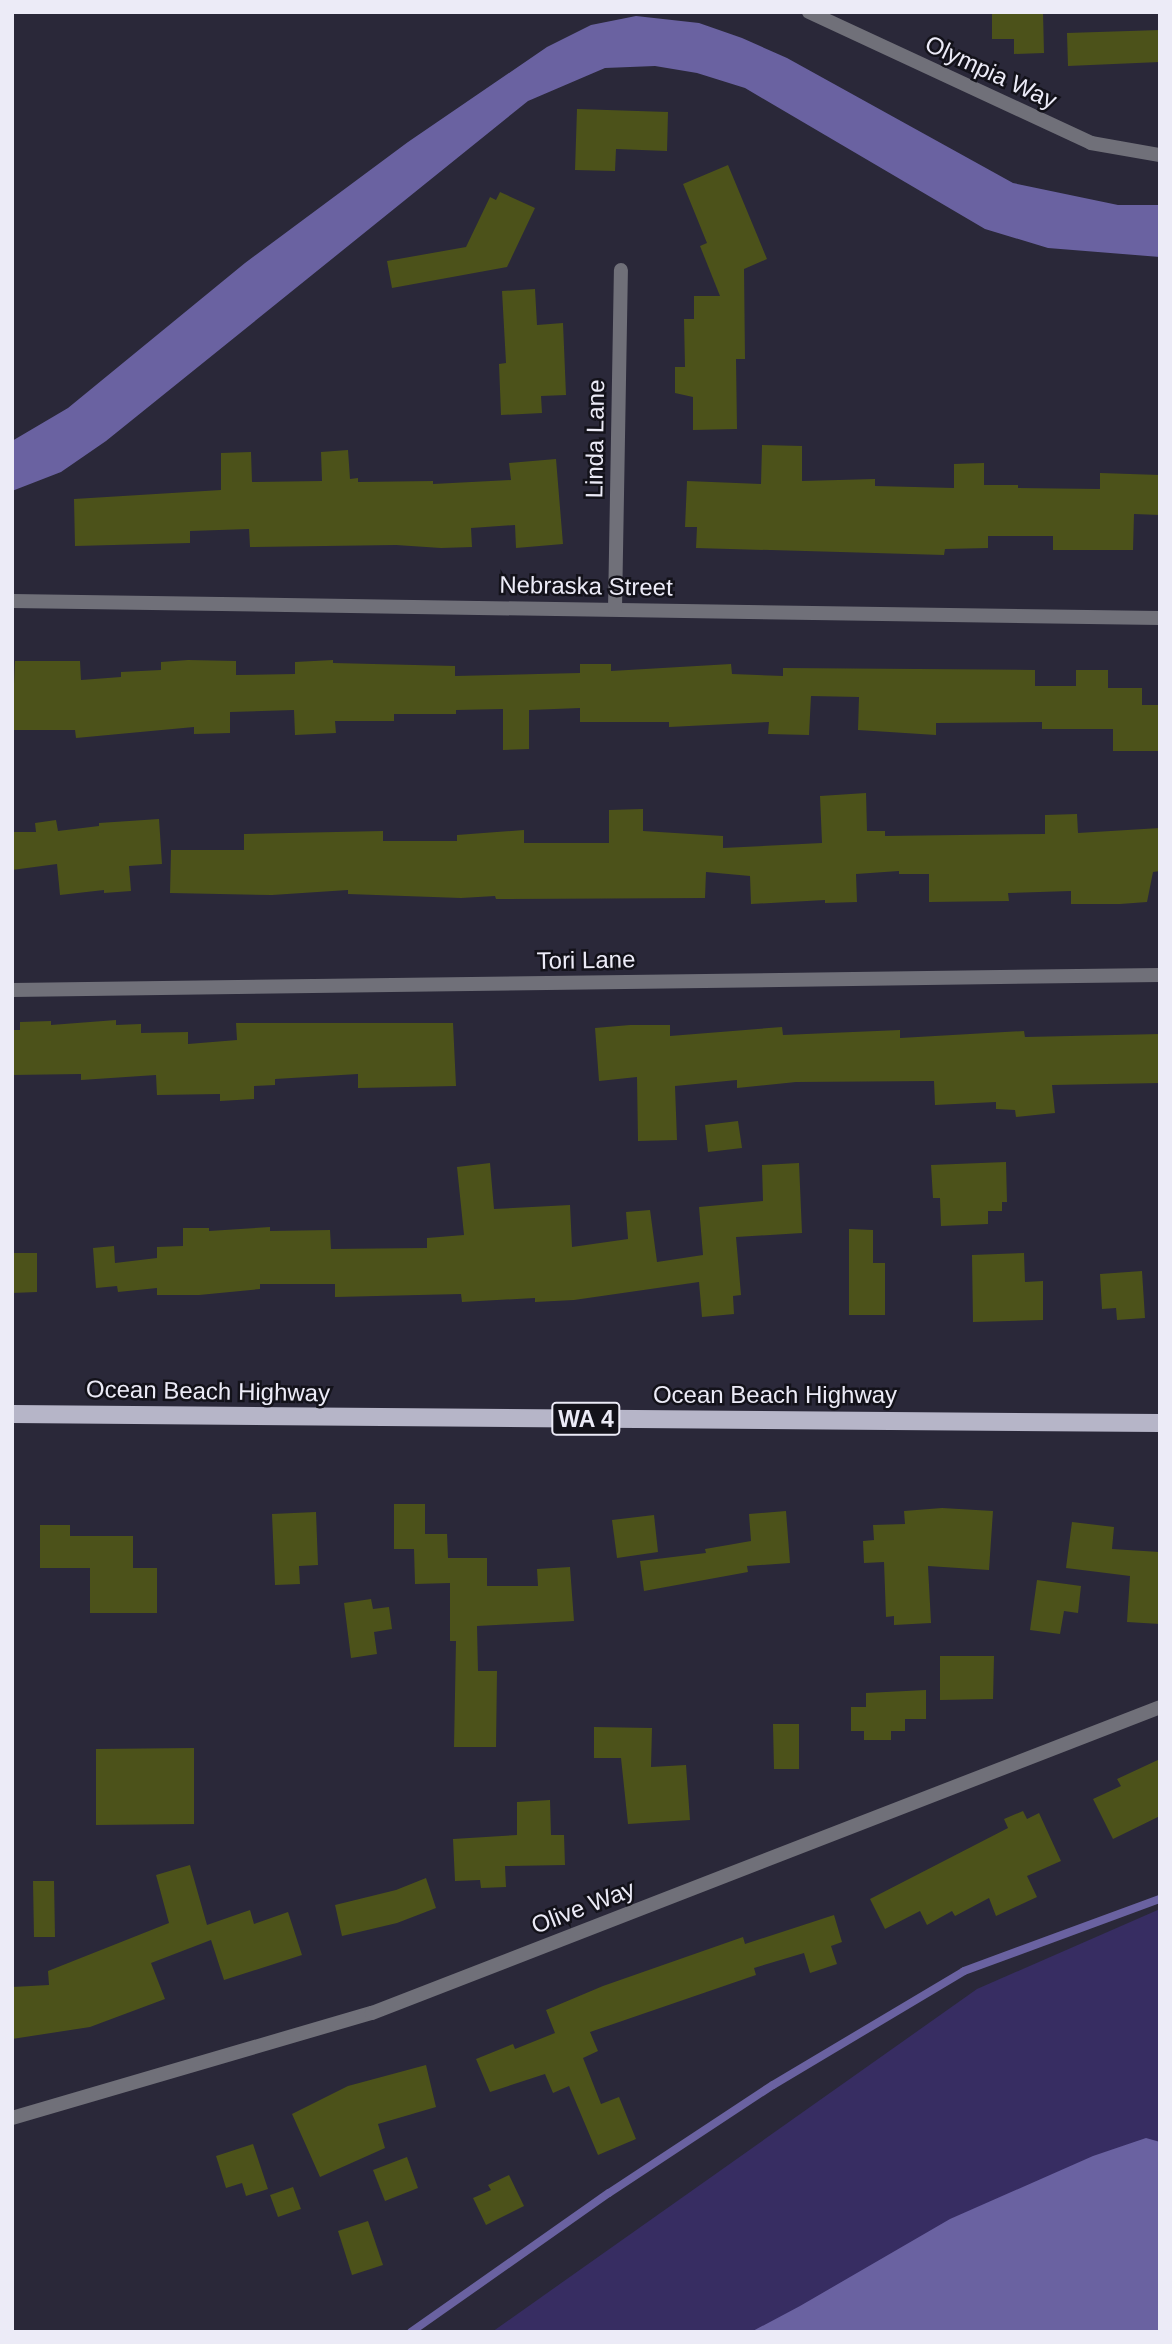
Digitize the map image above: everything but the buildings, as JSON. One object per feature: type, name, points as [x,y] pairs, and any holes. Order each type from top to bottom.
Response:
[{"type":"main road","name":"Ocean Beach Highway","points":[[12,1414],[1160,1423]]},
{"type":"street","name":"Olympia Way","points":[[809,12],[1091,144],[1160,155]]},
{"type":"street","name":"Linda Lane","points":[[615,609],[621,270]]},
{"type":"street","name":"Nebraska Street","points":[[12,601],[1160,618]]},
{"type":"street","name":"Tori Lane","points":[[12,990],[1160,975]]},
{"type":"street","name":"Olive Way","points":[[12,2118],[372,2013],[1160,1707]]},
{"type":"shaded area","points":[[636,16],[699,23],[742,38],[787,58],[1013,183],[1118,205],[1160,205],[1160,257],[1048,248],[985,229],[745,88],[697,73],[655,66],[605,68],[528,101],[106,441],[61,472],[12,491],[12,441],[68,408],[245,263],[408,142],[547,47],[591,25]]},
{"type":"shaded area","points":[[1160,1909],[1160,2332],[492,2332],[977,1989]]},
{"type":"shaded area","points":[[1146,2138],[1160,2142],[1160,2332],[751,2332],[950,2219],[1093,2156]]},
{"type":"waterway","points":[[411,2332],[609,2193],[773,2085],[964,1971],[1160,1899]]}]
